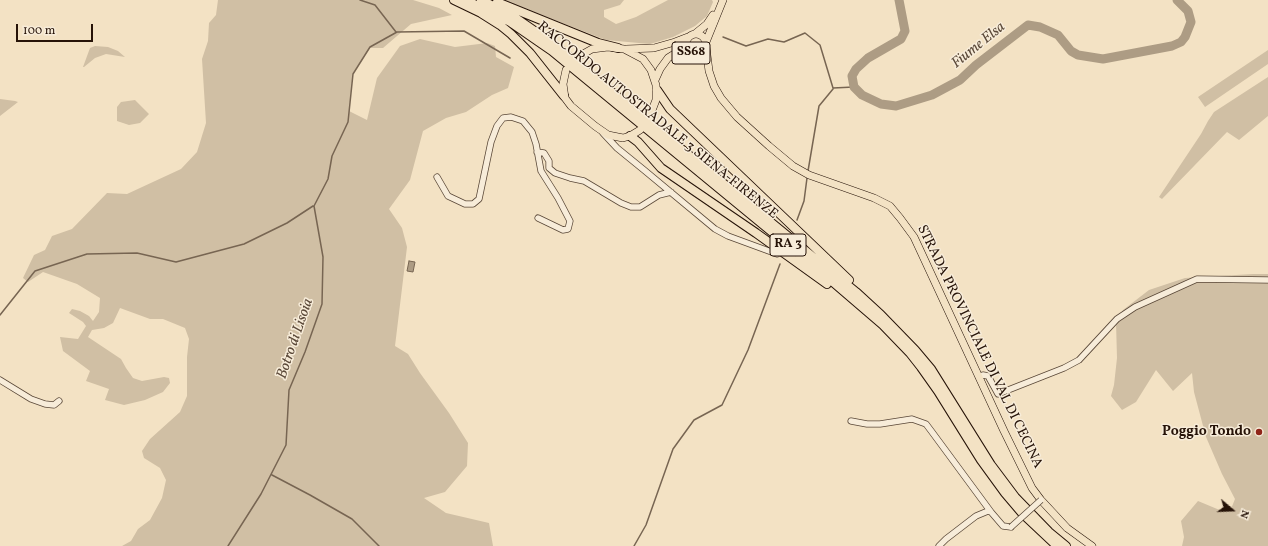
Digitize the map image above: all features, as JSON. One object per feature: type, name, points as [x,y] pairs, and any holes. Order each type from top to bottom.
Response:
[{"type":"highway","points":[[454,0],[481,13],[508,31],[530,53],[564,96]]},
{"type":"highway","name":"RACCORDO AUTOSTRADALE 3 SIENA-FIRENZE","points":[[466,0],[510,22],[548,48],[871,314],[915,359],[938,391],[989,472],[1010,500],[1057,546]]},
{"type":"highway","name":"RACCORDO AUTOSTRADALE 3 SIENA-FIRENZE","points":[[481,0],[510,14],[552,43],[856,292],[886,319],[916,350],[942,386],[986,457],[1009,489],[1029,511],[1066,546]]},
{"type":"highway","points":[[492,0],[598,43],[621,48]]},
{"type":"highway","points":[[656,90],[670,109],[825,258],[907,334],[933,365],[942,386]]},
{"type":"highway","points":[[627,137],[642,146],[655,163],[661,168],[738,220],[812,273],[877,325],[909,357],[953,422],[963,430]]},
{"type":"main road","name":"SS68","points":[[718,0],[710,20],[696,33],[688,37],[686,46],[691,52],[699,53],[704,50],[722,0]]},
{"type":"main road","name":"SS68","points":[[696,33],[703,36],[706,44]]},
{"type":"main road","points":[[576,58],[597,48],[608,46],[621,48],[654,48],[688,37]]},
{"type":"main road","name":"STRADA PROVINCIALE DI VAL DI CECINA","points":[[706,44],[709,71]]},
{"type":"main road","points":[[621,48],[643,59],[650,68],[655,80],[655,104],[650,118]]},
{"type":"main road","points":[[655,80],[668,58],[676,53],[691,52]]},
{"type":"main road","name":"STRADA PROVINCIALE DI VAL DI CECINA","points":[[691,52],[704,62],[715,88],[728,108],[793,166],[809,175],[874,198],[890,206],[900,218],[914,237],[1032,488],[1067,528],[1092,546]]},
{"type":"main road","points":[[566,70],[563,80],[564,96],[571,106],[601,131],[612,137],[627,137],[640,130]]},
{"type":"street","points":[[437,177],[448,196],[465,204],[473,204],[479,199],[491,142],[497,126],[503,118],[511,117],[523,121],[532,132],[541,171],[558,198],[570,222],[568,229],[562,230],[538,218]]},
{"type":"street","points":[[601,131],[621,152],[722,234],[777,254]]},
{"type":"street","points":[[621,152],[619,146],[627,137]]},
{"type":"street","points":[[537,152],[544,153],[549,161],[549,168],[555,173],[584,181],[631,207],[640,207],[659,195],[671,192]]},
{"type":"street","points":[[979,377],[983,374],[988,376],[998,394],[1064,368],[1079,360],[1117,319],[1135,307],[1197,278],[1268,280]]},
{"type":"street","points":[[0,380],[31,399],[45,404],[54,405],[60,401]]},
{"type":"street","points":[[851,422],[880,424],[912,419],[926,424],[1003,526],[1011,527],[1041,500]]},
{"type":"street","points":[[939,546],[976,516],[991,512]]},
{"type":"shaded area","points":[[218,0],[413,0],[439,8],[452,15],[411,24],[383,48],[370,48],[353,73],[349,111],[367,120],[377,78],[400,46],[420,39],[455,47],[487,43],[495,46],[496,57],[514,67],[508,88],[492,95],[466,112],[446,118],[423,131],[410,180],[389,209],[402,228],[407,247],[395,346],[408,354],[468,443],[467,466],[445,492],[424,498],[446,513],[489,523],[493,546],[122,546],[131,541],[138,529],[150,520],[162,498],[166,480],[160,468],[144,458],[142,451],[150,439],[180,412],[187,396],[187,357],[189,339],[185,328],[163,319],[150,319],[120,308],[113,323],[104,328],[92,330],[88,337],[121,359],[133,378],[142,381],[164,377],[169,378],[170,383],[163,392],[145,400],[124,405],[105,400],[109,389],[86,381],[90,371],[63,351],[60,337],[78,339],[86,326],[83,322],[69,313],[72,309],[80,311],[89,316],[93,321],[99,312],[100,298],[77,284],[43,272],[28,282],[23,278],[34,255],[45,250],[52,236],[72,229],[107,193],[127,194],[181,169],[197,152],[206,123],[202,59],[208,41],[209,23],[216,15]]},
{"type":"shaded area","points":[[503,0],[624,0],[620,5],[604,10],[604,17],[616,24],[636,17],[668,0],[712,0],[713,2],[707,16],[695,26],[673,37],[650,44],[606,40]]},
{"type":"shaded area","points":[[95,46],[108,47],[118,51],[125,57],[106,54],[95,58],[83,67],[90,48]]},
{"type":"shaded area","points":[[1268,50],[1268,64],[1205,107],[1198,97]]},
{"type":"shaded area","points":[[1268,77],[1268,116],[1239,140],[1227,132],[1162,199],[1159,197],[1214,112]]},
{"type":"shaded area","points":[[0,99],[15,101],[18,102],[0,116]]},
{"type":"shaded area","points":[[135,100],[149,114],[140,123],[129,125],[117,121],[117,107],[121,102]]},
{"type":"shaded area","points":[[409,261],[415,262],[413,272],[407,271]]},
{"type":"shaded area","points":[[1268,274],[1268,546],[1182,546],[1184,537],[1181,521],[1198,501],[1222,511],[1231,509],[1235,499],[1206,437],[1194,392],[1192,373],[1173,391],[1156,370],[1136,402],[1122,410],[1111,396],[1114,385],[1117,358],[1116,322],[1123,310],[1149,290],[1185,278]]},
{"type":"waterway","points":[[360,0],[375,5],[396,32]]},
{"type":"waterway","name":"Fiume Elsa","points":[[899,0],[905,31],[901,39],[868,58],[856,69],[852,76],[854,87],[862,95],[881,104],[896,106],[932,95],[960,80],[976,65],[1028,25],[1040,27],[1058,35],[1071,51],[1078,55],[1103,59],[1172,46],[1181,42],[1185,37],[1191,22],[1188,11],[1177,0]]},
{"type":"waterway","name":"Botro di Lisoia","points":[[228,546],[261,494],[286,445],[289,390],[305,352],[322,304],[323,257],[314,206],[328,179],[332,156],[348,122],[353,74],[370,47],[397,32],[464,31],[510,58]]},
{"type":"waterway","points":[[723,37],[746,46],[768,39],[784,42],[805,33],[820,45],[833,88],[854,87]]},
{"type":"waterway","points":[[808,171],[819,106],[833,89]]},
{"type":"waterway","points":[[797,220],[804,201],[807,178]]},
{"type":"waterway","points":[[0,315],[35,271],[87,254],[137,253],[176,262],[244,244],[287,223],[313,206]]},
{"type":"waterway","points":[[634,546],[646,525],[673,449],[694,420],[722,405],[748,350],[780,264]]},
{"type":"waterway","points":[[272,475],[352,519],[379,546]]},
{"type":"place","name":"Poggio Tondo","points":[[1259,432]]}]
